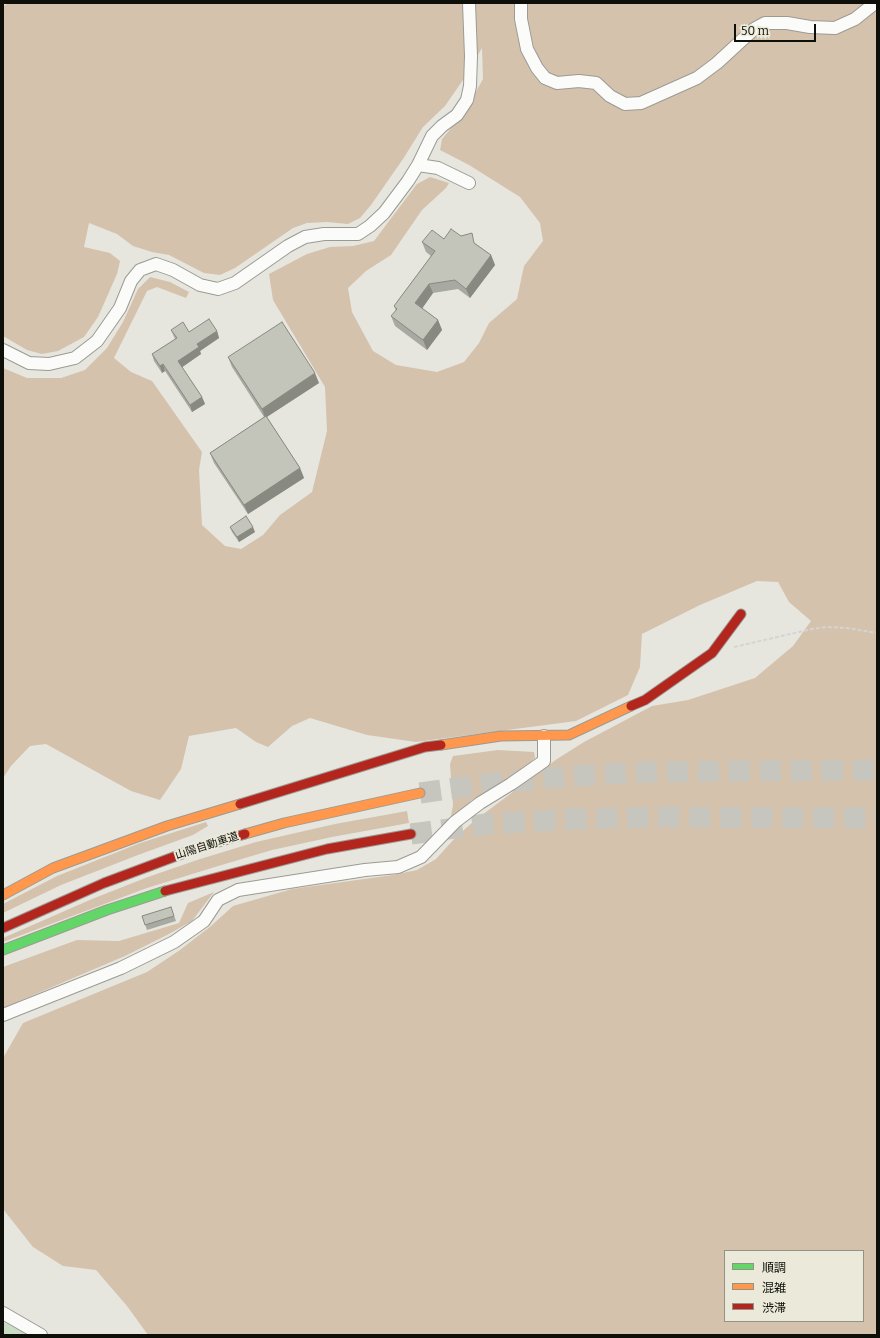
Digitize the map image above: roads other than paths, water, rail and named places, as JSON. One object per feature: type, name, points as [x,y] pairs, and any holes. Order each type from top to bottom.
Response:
[{"type":"main road","points":[[3,895],[53,868],[167,826],[425,747],[501,736],[569,736],[645,700],[712,653],[741,614]]},
{"type":"main road","name":"山陽自動車道","points":[[3,928],[104,883],[195,849],[284,823],[420,793]]},
{"type":"main road","points":[[3,950],[107,910],[175,888],[327,849],[411,834]]},
{"type":"street","points":[[3,350],[29,362],[49,364],[75,358],[97,341],[120,308],[131,281],[140,270],[156,264],[173,270],[200,285],[218,289],[235,283],[288,246],[305,238],[324,234],[358,234],[370,226],[384,213],[418,165],[432,136],[442,126],[457,115],[467,100],[470,86],[471,56],[469,3]]},
{"type":"street","points":[[522,3],[521,19],[527,48],[537,68],[545,78],[557,83],[580,81],[596,83],[610,96],[625,104],[641,103],[697,78],[717,63],[754,29],[765,23],[787,22],[810,27],[835,28],[855,19],[875,3]]},
{"type":"street","points":[[418,165],[438,168],[469,182]]},
{"type":"street","points":[[3,1015],[49,995],[121,968],[174,942],[204,921],[218,900],[238,890],[365,870],[398,867],[421,857],[455,822],[480,803],[544,761],[544,736]]},
{"type":"street","points":[[3,1313],[41,1335]]},
{"type":"waterway","points":[[3,1329],[14,1335]]},
{"type":"tunnel","points":[[420,793],[485,784],[570,776],[645,772],[877,770]]},
{"type":"tunnel","points":[[411,834],[486,824],[574,819],[657,817],[877,818]]}]
